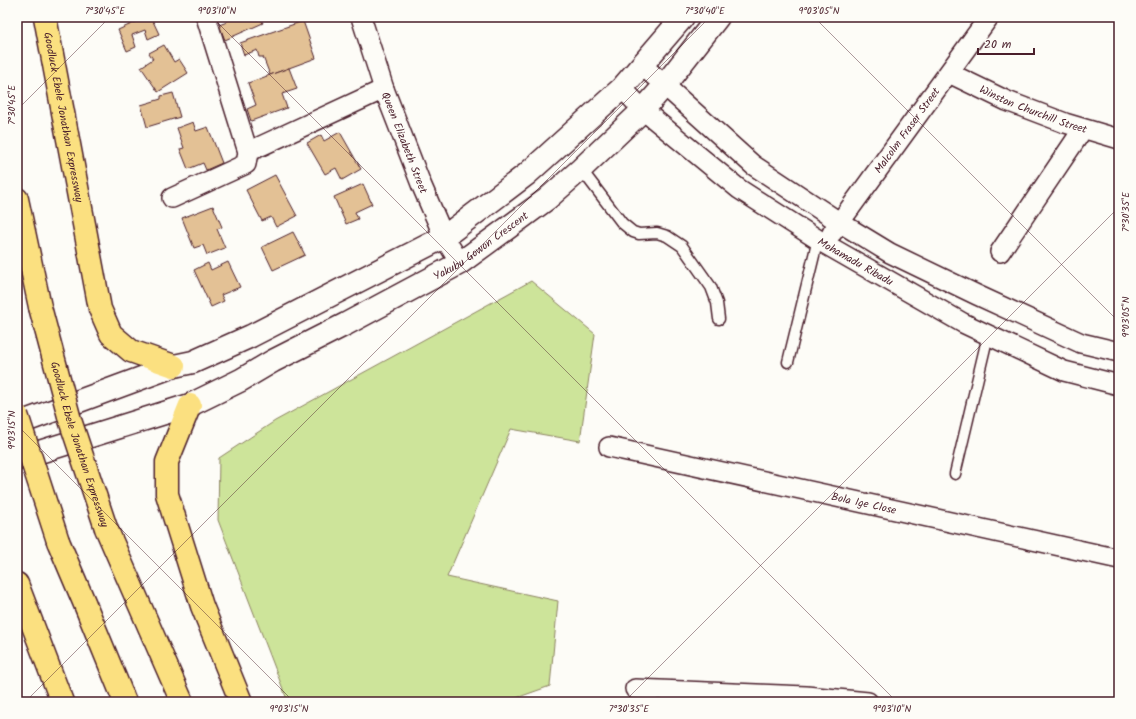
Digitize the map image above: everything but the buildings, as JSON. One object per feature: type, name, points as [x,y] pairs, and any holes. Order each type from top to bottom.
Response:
[{"type":"main road","name":"Goodluck Ebele Jonathan Expressway","points":[[45,17],[100,309],[111,334],[131,351],[174,366]]},
{"type":"main road","points":[[17,424],[174,366],[193,362],[251,336],[444,237],[527,174],[622,88],[683,17]]},
{"type":"main road","name":"Yakubu Gowon Crescent","points":[[17,459],[190,405],[242,380],[273,361],[460,263],[547,199],[581,170],[643,110],[664,86],[718,17]]},
{"type":"main road","name":"Goodluck Ebele Jonathan Expressway","points":[[17,199],[40,307],[70,420],[106,528],[182,702]]},
{"type":"main road","points":[[190,405],[167,462],[167,494],[202,606],[241,702]]},
{"type":"main road","points":[[17,415],[58,541],[125,702]]},
{"type":"main road","points":[[17,584],[62,702]]},
{"type":"street","points":[[172,198],[246,164],[248,152],[206,17]]},
{"type":"street","name":"Queen Elizabeth Street","points":[[361,17],[384,89],[421,184],[444,237],[460,263]]},
{"type":"street","name":"Malcolm Fraser Street","points":[[821,241],[839,222],[989,17]]},
{"type":"street","points":[[642,65],[753,165],[839,222],[890,252],[1081,343],[1119,352]]},
{"type":"street","name":"Winston Churchill Street","points":[[949,73],[1007,101],[1083,130],[1119,139]]},
{"type":"street","name":"Mohamadu Ribadu","points":[[622,88],[643,110],[739,189],[821,241],[963,323],[1064,371],[1119,385]]},
{"type":"street","points":[[248,152],[384,89]]},
{"type":"street","points":[[1000,252],[1083,130]]},
{"type":"street","name":"Bola Ige Close","points":[[609,447],[1119,559]]},
{"type":"street","points":[[635,689],[806,696],[868,702]]},
{"type":"lane","points":[[581,170],[622,223],[633,232],[639,234],[657,233],[667,236],[682,246],[711,287],[717,303],[719,319]]},
{"type":"lane","points":[[788,362],[821,241]]},
{"type":"lane","points":[[956,474],[988,335]]},
{"type":"green space","points":[[531,281],[595,334],[580,441],[511,429],[447,577],[558,601],[550,686],[505,702],[288,702],[218,520],[219,458],[275,421]]}]
